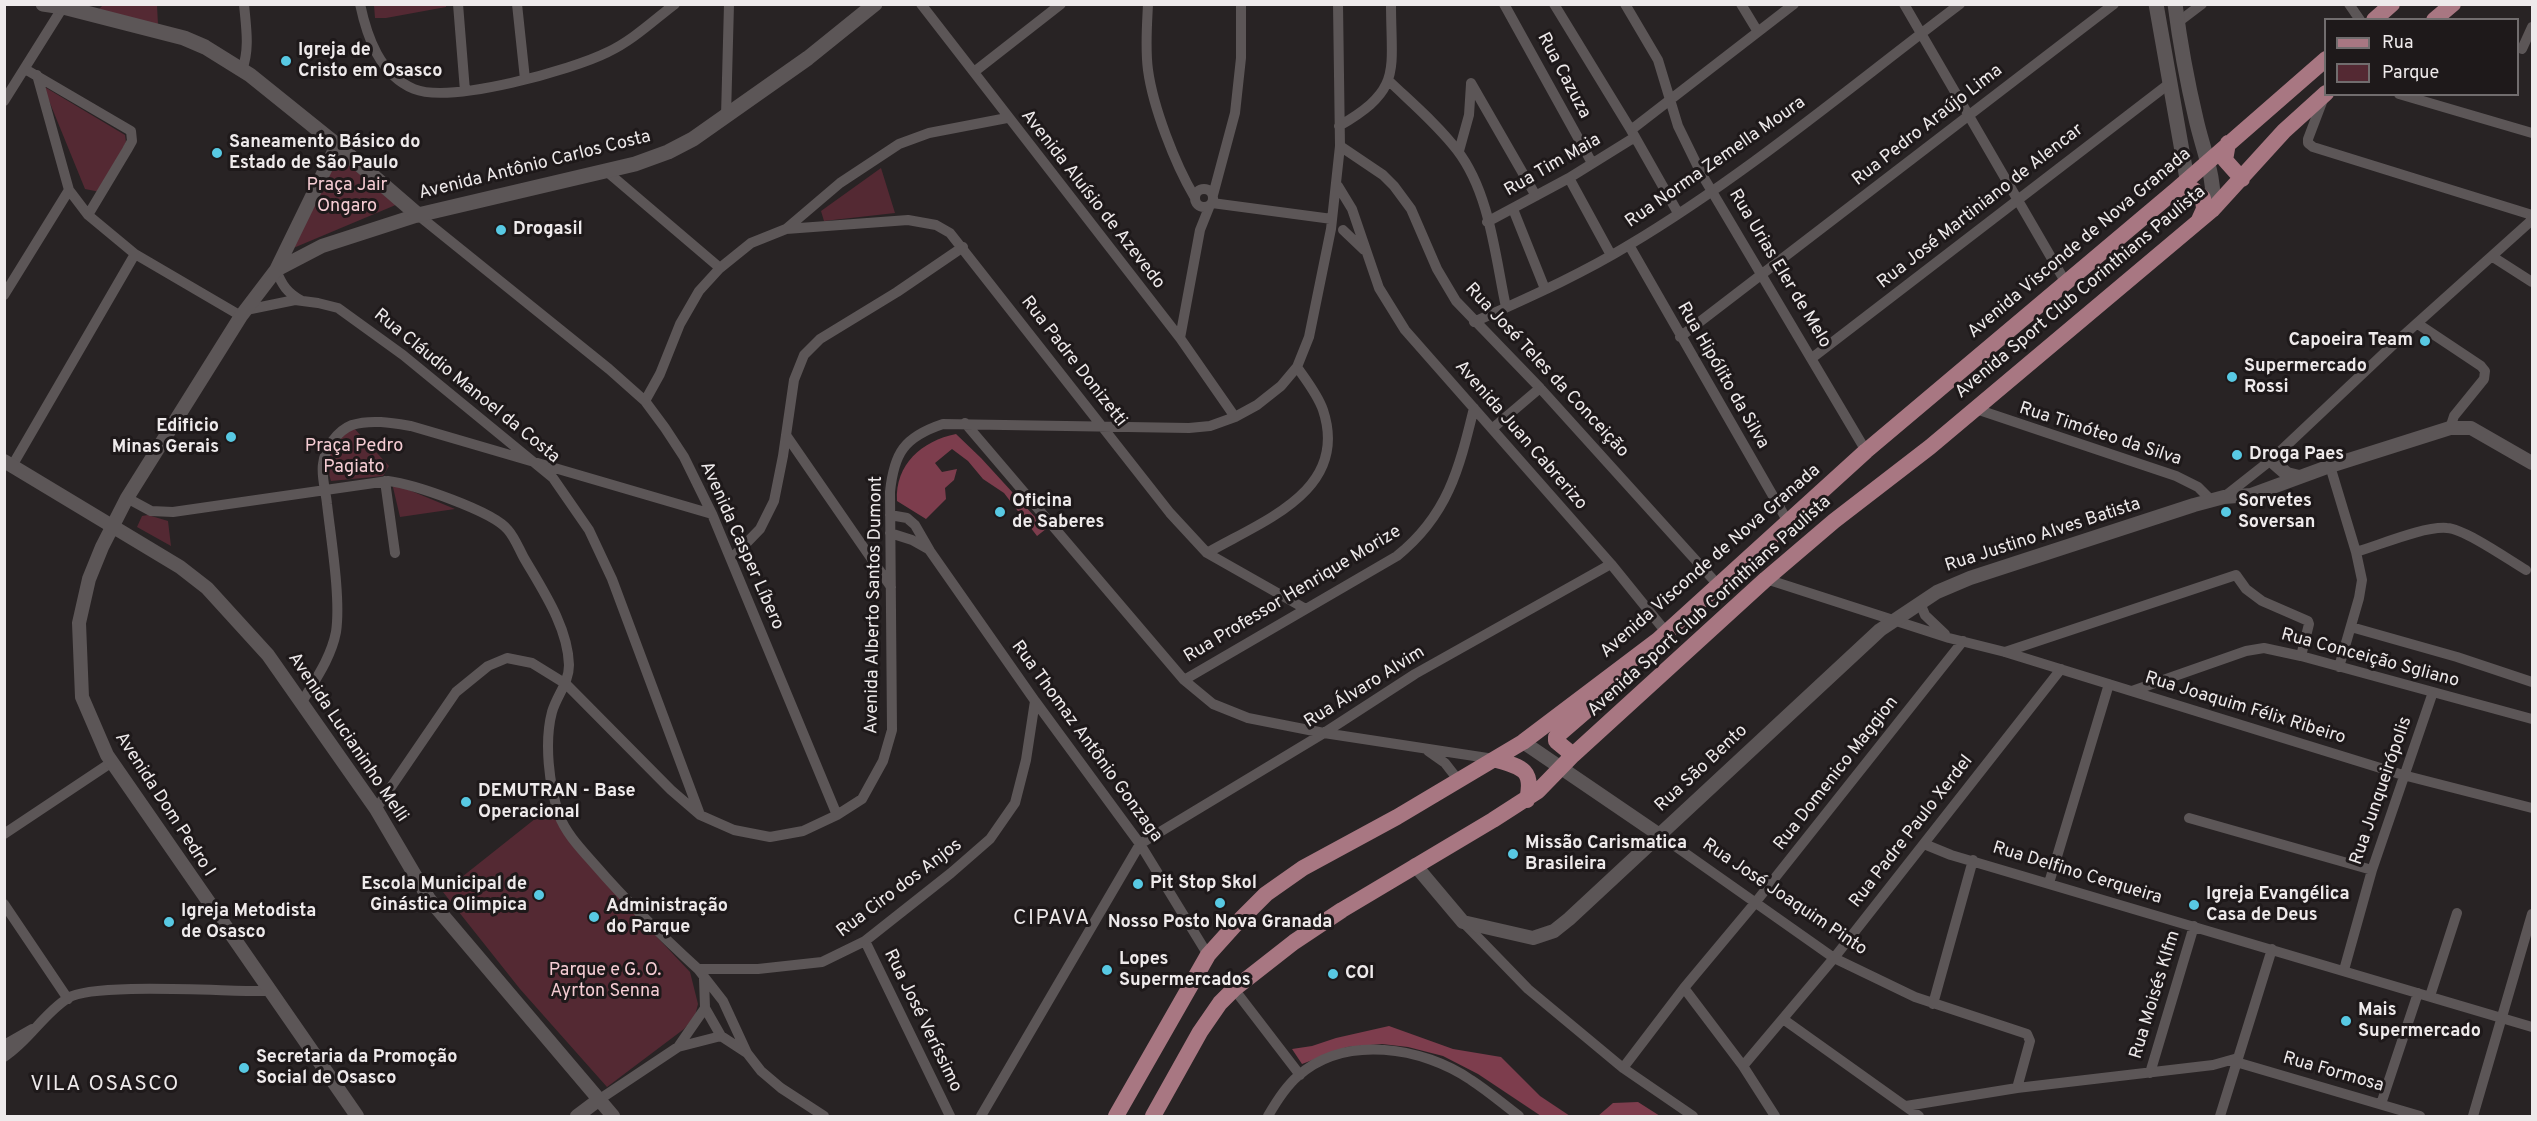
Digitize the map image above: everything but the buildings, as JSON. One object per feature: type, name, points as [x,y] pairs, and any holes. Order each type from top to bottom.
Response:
[{"type":"main road","points":[[43,4],[67,6],[184,38],[205,47],[242,70],[337,145],[418,215]]},
{"type":"main road","name":"Avenida Antônio Carlos Costa","points":[[418,215],[635,164],[668,152],[693,139],[808,58],[875,4]]},
{"type":"main road","points":[[2156,4],[2170,83],[2182,184],[2203,198],[2206,215]]},
{"type":"main road","points":[[2175,4],[2189,90],[2213,198],[2206,215]]},
{"type":"main road","points":[[2376,18],[2392,4]]},
{"type":"main road","points":[[2440,18],[2453,4]]},
{"type":"main road","name":"Avenida Visconde de Nova Granada","points":[[1116,1116],[1208,956],[1253,906],[1280,883],[1497,760],[1662,636],[1866,451],[2182,184],[2324,60]]},
{"type":"main road","name":"Avenida Sport Club Corinthians Paulista","points":[[1153,1116],[1200,1032],[1220,1003],[1234,989],[1313,929],[1415,865],[1527,800],[1573,755],[1766,579],[1834,521],[1930,447],[1973,408],[2206,215],[2299,116],[2324,95]]},
{"type":"main road","points":[[2228,143],[2226,162],[2241,179]]},
{"type":"main road","points":[[1573,755],[1556,741],[1556,737],[1648,658],[1662,636]]},
{"type":"main road","points":[[1497,760],[1515,765],[1525,771],[1530,781],[1527,800]]},
{"type":"street","points":[[242,70],[246,59],[247,43],[244,4]]},
{"type":"street","points":[[360,4],[366,32],[375,51],[390,72],[402,83],[428,93],[465,91],[569,67],[610,52],[675,4]]},
{"type":"street","points":[[458,4],[465,91]]},
{"type":"street","points":[[517,4],[525,79]]},
{"type":"street","points":[[726,116],[729,4]]},
{"type":"street","name":"Avenida Aluísio de Azevedo","points":[[921,4],[1007,118],[1180,338],[1235,417]]},
{"type":"street","points":[[974,72],[1060,4]]},
{"type":"street","points":[[1148,4],[1147,59],[1154,99],[1179,167],[1206,197],[1335,226],[1358,226]]},
{"type":"street","points":[[1180,338],[1206,197],[1222,165],[1235,113],[1240,74],[1241,4]]},
{"type":"street","name":"Avenida Alberto Santos Dumont","points":[[376,809],[456,692],[488,666],[507,658],[532,663],[566,684],[671,790],[700,815],[734,830],[770,837],[803,831],[837,815],[862,799],[888,749],[892,712],[891,480],[899,452],[914,436],[943,424],[965,423],[1104,428],[1210,426],[1235,417],[1269,397],[1297,367],[1309,337],[1335,226],[1334,204],[1338,186],[1340,146],[1338,4]]},
{"type":"street","points":[[1339,126],[1374,103],[1389,81],[1392,4]]},
{"type":"street","name":"Rua Cazuza","points":[[1504,4],[1592,163]]},
{"type":"street","points":[[1554,4],[1678,213]]},
{"type":"street","name":"Rua Urias Eler de Melo","points":[[1625,4],[1658,60],[1678,126],[1712,190],[1866,451]]},
{"type":"street","points":[[1741,4],[1758,32]]},
{"type":"street","name":"Rua Tim Maia","points":[[1487,222],[1569,178],[1633,134],[1671,101],[1794,4]]},
{"type":"street","points":[[1904,4],[2066,283]]},
{"type":"street","name":"Rua Norma Zemella Moura","points":[[1474,322],[1545,290],[1611,255],[1678,213],[1960,4]]},
{"type":"street","name":"Rua Pedro Araújo Lima","points":[[1680,337],[2114,4]]},
{"type":"street","points":[[2177,23],[2202,4]]},
{"type":"street","points":[[2349,4],[2359,18]]},
{"type":"street","points":[[4,101],[67,6]]},
{"type":"street","points":[[2524,49],[2532,27]]},
{"type":"street","points":[[25,69],[131,131],[132,141],[128,150],[88,215]]},
{"type":"street","points":[[37,75],[69,190],[88,215],[135,254],[244,313]]},
{"type":"street","points":[[1389,81],[1459,151],[1474,180],[1487,222],[1506,307]]},
{"type":"street","points":[[1459,151],[1468,115],[1471,83],[1536,196]]},
{"type":"street","name":"Rua José Martiniano de Alencar","points":[[1812,358],[2170,83]]},
{"type":"street","points":[[2324,96],[2308,139],[2308,143],[2313,147],[2532,215]]},
{"type":"street","points":[[2406,96],[2532,133]]},
{"type":"street","points":[[645,402],[660,374],[680,324],[699,291],[720,268],[750,243],[786,229],[840,183],[899,144],[929,133],[1007,118]]},
{"type":"street","points":[[302,301],[289,294],[276,270],[337,145]]},
{"type":"street","name":"Rua José Teles da Conceição","points":[[1340,146],[1383,175],[1405,198],[1445,285],[1474,322],[1540,388],[1719,586]]},
{"type":"street","points":[[605,170],[720,268]]},
{"type":"street","points":[[1569,178],[1611,255]]},
{"type":"street","name":"Avenida Juan Cabrerizo","points":[[1338,186],[1352,209],[1379,288],[1397,319],[1611,564],[1662,636]]},
{"type":"street","points":[[4,295],[69,190]]},
{"type":"street","points":[[1334,204],[1352,209]]},
{"type":"street","points":[[1513,209],[1545,290]]},
{"type":"street","name":"Avenida Antônio Carlos Costa","points":[[276,270],[322,246],[418,215]]},
{"type":"street","name":"Avenida Casper Líbero","points":[[418,215],[583,347],[645,402],[684,457],[712,514],[837,815]]},
{"type":"street","name":"Rua Justino Alves Batista","points":[[1892,620],[1937,592],[1970,578],[2218,499],[2271,460],[2532,220]]},
{"type":"street","name":"Rua Padre Donizetti","points":[[786,229],[919,221],[936,225],[950,233],[1170,513],[1207,553],[1304,608]]},
{"type":"street","name":"Avenida Juan Cabrerizo","points":[[1335,226],[1365,251]]},
{"type":"street","name":"Rua Hipólito da Silva","points":[[1629,245],[1788,522]]},
{"type":"street","points":[[731,559],[760,529],[768,514],[778,481],[794,380],[804,355],[820,339],[963,248]]},
{"type":"street","points":[[8,463],[135,254]]},
{"type":"street","points":[[2493,257],[2532,282]]},
{"type":"street","name":"Avenida Dom Pedro I","points":[[276,270],[244,313],[127,498],[112,527],[89,579],[79,624],[82,697],[93,726],[112,762],[268,991],[357,1116]]},
{"type":"street","name":"Rua Cláudio Manoel da Costa","points":[[244,313],[271,303],[302,301],[338,308],[356,319],[553,478],[569,498],[598,549],[700,815]]},
{"type":"street","points":[[2418,324],[2485,371],[2484,379],[2454,416],[2450,429]]},
{"type":"street","points":[[1207,553],[1297,501],[1318,479],[1326,456],[1327,423],[1322,408],[1297,367]]},
{"type":"street","points":[[1493,428],[1540,388]]},
{"type":"street","name":"Rua Professor Henrique Morize","points":[[1184,680],[1304,608],[1397,556],[1426,529],[1438,513],[1455,479],[1474,408]]},
{"type":"street","name":"Rua Timóteo da Silva","points":[[1973,408],[2176,476],[2218,499]]},
{"type":"street","points":[[302,702],[326,661],[336,633],[332,545],[322,465],[327,448],[351,425],[385,422],[411,426],[712,514]]},
{"type":"street","points":[[965,423],[1184,680],[1213,704],[1230,713],[1324,733],[1497,760]]},
{"type":"street","points":[[2218,499],[2251,495],[2330,466],[2450,429],[2471,428],[2532,463]]},
{"type":"street","points":[[786,435],[891,587]]},
{"type":"street","points":[[2271,460],[2287,474],[2299,477]]},
{"type":"street","name":"Avenida Lucianinho Melli","points":[[8,463],[180,567],[207,588],[268,655],[302,702],[376,809],[429,899],[597,1101],[613,1116]]},
{"type":"street","points":[[2330,466],[2356,552],[2361,580],[2351,627],[2339,667]]},
{"type":"street","points":[[127,498],[151,510],[173,512],[386,481],[404,483],[485,513],[508,529],[550,604],[567,648],[569,666],[566,684],[552,714],[549,739],[551,775],[560,817],[574,840],[617,890],[658,933],[698,969],[723,1001],[747,1053],[761,1071],[780,1088],[824,1116]]},
{"type":"street","points":[[386,481],[396,553]]},
{"type":"street","name":"Rua Thomaz Antônio Gonzaga","points":[[891,515],[902,516],[911,521],[1035,700],[1140,844],[1208,956]]},
{"type":"street","points":[[2356,552],[2420,532],[2446,528],[2463,533],[2526,570]]},
{"type":"street","name":"Rua Thomaz Antônio Gonzaga","points":[[890,533],[912,540],[930,551]]},
{"type":"street","name":"Rua Álvaro Alvim","points":[[1140,844],[1324,733],[1415,674],[1611,564]]},
{"type":"street","points":[[2005,652],[2236,575],[2246,589],[2262,601],[2308,621],[2301,656]]},
{"type":"street","name":"Rua Joaquim Félix Ribeiro","points":[[1766,579],[1950,638],[2005,652],[2403,775],[2532,806]]},
{"type":"street","name":"Rua Joaquim Félix Ribeiro","points":[[1920,603],[1925,615],[1950,638]]},
{"type":"street","name":"Rua São Bento","points":[[1463,922],[1533,938],[1544,936],[1569,918],[1892,620]]},
{"type":"street","points":[[2351,627],[2457,657],[2532,682]]},
{"type":"street","name":"Rua Domenico Maggion","points":[[1623,1068],[1684,988],[1755,903],[1963,641]]},
{"type":"street","name":"Rua Conceição Sgliano","points":[[2132,691],[2246,651],[2264,648],[2532,718]]},
{"type":"street","name":"Rua Padre Paulo Xerdel","points":[[1743,1066],[1834,958],[2061,669]]},
{"type":"street","points":[[2049,883],[2109,684]]},
{"type":"street","name":"Rua Junqueirópolis","points":[[2344,970],[2372,870],[2433,692]]},
{"type":"street","name":"Rua Ciro dos Anjos","points":[[698,969],[806,966],[840,955],[865,941],[951,873],[990,839],[1000,828],[1015,803],[1020,788],[1035,700]]},
{"type":"street","name":"Rua José Joaquim Pinto","points":[[1523,742],[1834,958],[1881,982],[1933,1004],[2026,1034],[2030,1041],[2017,1088]]},
{"type":"street","points":[[1425,750],[1445,763],[1459,781]]},
{"type":"street","points":[[4,834],[112,762]]},
{"type":"street","points":[[2189,818],[2372,870]]},
{"type":"street","points":[[981,1116],[1140,844]]},
{"type":"street","name":"Rua Delfino Cerqueira","points":[[1924,844],[2532,1027]]},
{"type":"street","points":[[1933,1004],[1973,860]]},
{"type":"street","points":[[1415,865],[1463,922],[1528,989],[1623,1068],[1692,1116]]},
{"type":"street","points":[[4,904],[68,999]]},
{"type":"street","points":[[2381,1104],[2457,913]]},
{"type":"street","points":[[2473,1116],[2530,928],[2532,914]]},
{"type":"street","name":"Rua Moisés Klfm","points":[[2150,1073],[2194,926]]},
{"type":"street","name":"Rua José Veríssimo","points":[[865,941],[950,1116]]},
{"type":"street","points":[[2220,1116],[2272,949]]},
{"type":"street","points":[[704,979],[705,1008],[721,1036],[747,1053]]},
{"type":"street","points":[[1684,988],[1743,1066],[1775,1116]]},
{"type":"street","points":[[1234,989],[1300,1074]]},
{"type":"street","points":[[4,1045],[35,1027],[68,999],[89,991],[268,991]]},
{"type":"street","points":[[678,1047],[705,1008]]},
{"type":"street","points":[[1783,1019],[1919,1116]]},
{"type":"street","points":[[4,1057],[22,1045],[35,1027]]},
{"type":"street","points":[[577,1116],[678,1047],[721,1036]]},
{"type":"street","points":[[1272,1115],[1285,1089],[1300,1074],[1334,1055],[1365,1050],[1396,1050],[1453,1069],[1471,1079],[1519,1116]]},
{"type":"street","points":[[1906,1106],[2017,1088],[2213,1065],[2237,1060]]},
{"type":"street","name":"Rua Formosa","points":[[2237,1060],[2420,1116]]},
{"type":"street","points":[[2213,1065],[2232,1075]]},
{"type":"green space","points":[[446,4],[446,7],[375,18],[374,5]]},
{"type":"green space","points":[[103,5],[157,5],[158,25],[98,10]]},
{"type":"green space","points":[[43,86],[125,135],[126,142],[100,192],[85,189]]},
{"type":"green space","name":"Praça Jair Ongaro","points":[[339,152],[398,204],[291,249]]},
{"type":"green space","points":[[881,168],[895,213],[824,221],[821,211]]},
{"type":"green space","name":"Praça Pedro Pagiato","points":[[352,426],[389,466],[383,476],[331,481],[329,457],[335,445]]},
{"type":"green space","points":[[392,483],[455,509],[400,517]]},
{"type":"green space","points":[[148,515],[168,521],[171,546],[137,527],[142,516]]},
{"type":"green space","name":"Parque e G. O. Ayrton Senna","points":[[555,803],[559,820],[655,935],[690,972],[698,1004],[695,1016],[684,1029],[607,1087],[520,989],[443,892]]},
{"type":"shaded area","points":[[956,434],[1046,529],[1037,536],[1004,493],[983,479],[968,461],[952,449],[935,463],[942,472],[957,469],[954,480],[945,488],[946,499],[926,519],[897,501],[901,476],[913,456],[932,442]]},
{"type":"shaded area","points":[[1389,1026],[1453,1049],[1501,1057],[1540,1096],[1570,1116],[1541,1116],[1478,1074],[1443,1056],[1408,1047],[1382,1044],[1347,1047],[1302,1064],[1292,1049]]},
{"type":"shaded area","points":[[1638,1102],[1660,1116],[1598,1116],[1613,1103]]},
{"type":"place","name":"Igreja de Cristo em Osasco","points":[[286,61]]},
{"type":"place","name":"Saneamento Básico do Estado de São Paulo","points":[[217,153]]},
{"type":"place","name":"Drogasil","points":[[501,230]]},
{"type":"place","name":"Capoeira Team","points":[[2425,341]]},
{"type":"place","name":"Supermercado Rossi","points":[[2232,377]]},
{"type":"place","name":"Edificio Minas Gerais","points":[[231,437]]},
{"type":"place","name":"Droga Paes","points":[[2237,455]]},
{"type":"place","name":"Oficina de Saberes","points":[[1000,512]]},
{"type":"place","name":"Sorvetes Soversan","points":[[2226,512]]},
{"type":"place","name":"DEMUTRAN - Base Operacional","points":[[466,802]]},
{"type":"place","name":"Missão Carismatica Brasileira","points":[[1513,854]]},
{"type":"place","name":"Pit Stop Skol","points":[[1138,884]]},
{"type":"place","name":"Escola Municipal de Ginástica Olimpica","points":[[539,895]]},
{"type":"place","name":"Nosso Posto Nova Granada","points":[[1220,903]]},
{"type":"place","name":"Igreja Evangélica Casa de Deus","points":[[2194,905]]},
{"type":"place","name":"Administração do Parque","points":[[594,917]]},
{"type":"place","name":"Igreja Metodista de Osasco","points":[[169,922]]},
{"type":"place","name":"Lopes Supermercados","points":[[1107,970]]},
{"type":"place","name":"COI","points":[[1333,974]]},
{"type":"place","name":"Mais Supermercado","points":[[2346,1021]]},
{"type":"place","name":"Secretaria da Promoção Social de Osasco","points":[[244,1068]]},
{"type":"district","name":"CIPAVA","points":[[1052,920]]},
{"type":"district","name":"VILA OSASCO","points":[[105,1086]]}]
